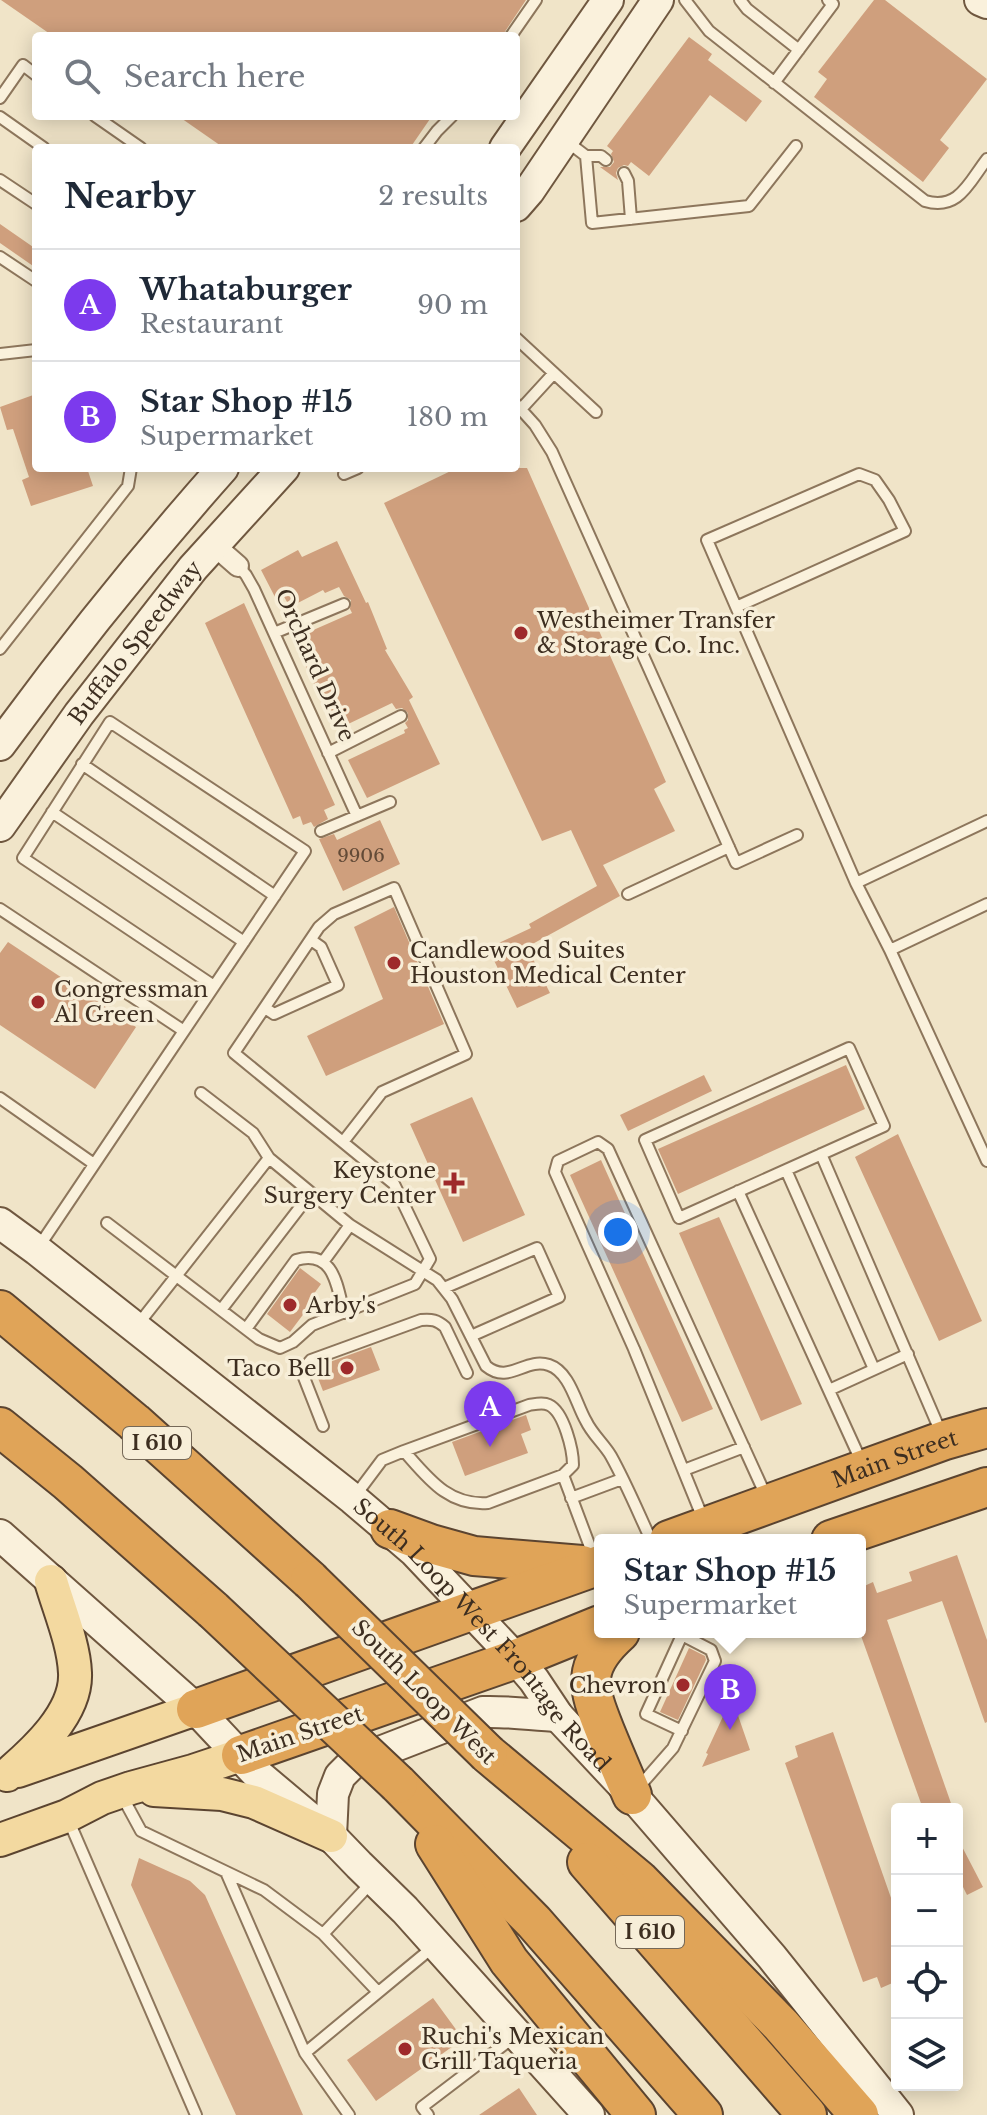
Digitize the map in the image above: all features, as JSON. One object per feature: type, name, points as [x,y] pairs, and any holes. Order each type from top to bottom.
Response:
[{"type":"highway","name":"South Loop West","points":[[0,1310],[134,1422],[310,1580],[488,1754],[625,1903],[807,2115]]},
{"type":"highway","points":[[945,1440],[987,1419]]},
{"type":"highway","points":[[0,1427],[68,1482],[213,1610],[398,1784],[534,1922],[703,2115]]},
{"type":"highway","name":"Main Street","points":[[685,1534],[945,1440],[987,1428]]},
{"type":"highway","points":[[849,1534],[987,1487]]},
{"type":"highway","points":[[946,1502],[987,1498]]},
{"type":"highway","points":[[390,1529],[474,1556],[594,1566]]},
{"type":"highway","points":[[196,1709],[594,1567]]},
{"type":"highway","name":"Main Street","points":[[241,1755],[516,1659],[594,1627]]},
{"type":"highway","points":[[614,1638],[597,1657],[592,1669],[591,1694],[632,1795]]},
{"type":"highway","points":[[488,1754],[639,1880],[781,2025],[859,2115]]},
{"type":"highway","points":[[398,1784],[509,1961],[636,2115]]},
{"type":"main road","points":[[508,144],[608,0]]},
{"type":"main road","points":[[520,201],[575,147],[658,0]]},
{"type":"main road","points":[[980,0],[987,3]]},
{"type":"main road","name":"Buffalo Speedway","points":[[0,745],[60,662],[219,472]]},
{"type":"main road","name":"Buffalo Speedway","points":[[0,826],[79,714],[193,568],[280,472]]},
{"type":"main road","points":[[161,540],[193,568]]},
{"type":"main road","name":"South Loop West Frontage Road","points":[[0,1223],[390,1529],[516,1659],[558,1716],[632,1795],[772,1957],[898,2115]]},
{"type":"main road","points":[[6,1545],[196,1709],[256,1773],[331,1836],[436,1945],[589,2115]]},
{"type":"main road","points":[[4,1776],[35,1751],[58,1722],[75,1690],[73,1654],[51,1581]]},
{"type":"main road","points":[[4,1776],[196,1709]]},
{"type":"main road","points":[[331,1836],[333,1794],[340,1776],[354,1762],[483,1712],[558,1716]]},
{"type":"main road","name":"Main Street","points":[[0,1840],[67,1816],[102,1798],[241,1755]]},
{"type":"main road","points":[[126,1790],[222,1794],[254,1802],[331,1836]]},
{"type":"street","name":"Orchard Drive","points":[[214,545],[238,566]]},
{"type":"lane","points":[[514,32],[536,0]]},
{"type":"lane","points":[[685,0],[709,31],[925,201],[949,203],[986,164]]},
{"type":"lane","points":[[740,0],[799,50]]},
{"type":"lane","points":[[774,83],[833,4],[828,0]]},
{"type":"lane","points":[[0,98],[23,65],[32,72]]},
{"type":"lane","points":[[0,117],[38,144]]},
{"type":"lane","points":[[101,120],[135,144]]},
{"type":"lane","points":[[427,144],[448,120]]},
{"type":"lane","points":[[575,147],[592,223],[749,206],[796,146]]},
{"type":"lane","points":[[575,147],[606,160]]},
{"type":"lane","points":[[624,173],[628,181],[631,219]]},
{"type":"lane","points":[[0,180],[32,201]]},
{"type":"lane","points":[[0,257],[32,278]]},
{"type":"lane","points":[[520,342],[596,412]]},
{"type":"lane","points":[[0,354],[32,350]]},
{"type":"lane","points":[[520,405],[554,373]]},
{"type":"lane","points":[[520,409],[535,425],[552,452],[736,863],[797,835]]},
{"type":"lane","points":[[0,649],[128,486],[130,472]]},
{"type":"lane","points":[[344,474],[349,472]]},
{"type":"lane","points":[[736,607],[905,531],[875,480],[859,474],[707,540],[736,607],[856,883],[987,1161]]},
{"type":"lane","name":"Orchard Drive","points":[[238,566],[254,589],[357,816]]},
{"type":"lane","points":[[274,633],[344,604]]},
{"type":"lane","points":[[328,753],[401,716]]},
{"type":"lane","points":[[37,1250],[305,851],[110,722],[23,858],[214,986]]},
{"type":"lane","points":[[82,764],[275,896]]},
{"type":"lane","points":[[321,831],[390,802]]},
{"type":"lane","points":[[52,812],[244,942]]},
{"type":"lane","points":[[856,883],[987,821]]},
{"type":"lane","points":[[628,894],[729,847]]},
{"type":"lane","points":[[107,1223],[259,1339],[280,1348],[293,1342],[312,1325],[415,1284],[430,1259],[394,1184],[234,1053],[319,927],[334,914],[394,888],[466,1054],[382,1092],[343,1142]]},
{"type":"lane","points":[[890,950],[987,904]]},
{"type":"lane","points":[[0,909],[184,1031]]},
{"type":"lane","points":[[265,1008],[274,1014],[338,985],[321,947],[311,940]]},
{"type":"lane","points":[[849,1048],[884,1126],[821,1154],[679,1218],[645,1140],[849,1048]]},
{"type":"lane","points":[[201,1093],[253,1133],[269,1158],[350,1225],[437,1280],[452,1299],[486,1366],[493,1373],[506,1374],[533,1364],[548,1365],[558,1370],[587,1424],[610,1454],[648,1534]]},
{"type":"lane","points":[[0,1098],[94,1164]]},
{"type":"lane","points":[[706,1526],[634,1349],[555,1172],[558,1161],[598,1142],[608,1149],[769,1503]]},
{"type":"lane","points":[[821,1154],[945,1440]]},
{"type":"lane","points":[[136,1327],[269,1158]]},
{"type":"lane","points":[[786,1170],[874,1369]]},
{"type":"lane","points":[[738,1191],[865,1469]]},
{"type":"lane","points":[[221,1310],[311,1193]]},
{"type":"lane","points":[[323,1262],[350,1225]]},
{"type":"lane","points":[[444,1288],[537,1248],[559,1297],[471,1336]]},
{"type":"lane","points":[[246,1329],[296,1260],[306,1257],[319,1259],[335,1277],[344,1313]]},
{"type":"lane","points":[[323,1426],[303,1375],[311,1360],[431,1319],[445,1327],[467,1373]]},
{"type":"lane","points":[[829,1390],[908,1354]]},
{"type":"lane","points":[[353,1499],[382,1460],[404,1451],[529,1405],[541,1403],[557,1411],[570,1441],[573,1465],[563,1475],[478,1504],[446,1494],[404,1451]]},
{"type":"lane","points":[[684,1470],[744,1447]]},
{"type":"lane","points":[[563,1475],[594,1556]]},
{"type":"lane","points":[[571,1498],[622,1479]]},
{"type":"lane","points":[[680,1638],[646,1714],[682,1731]]},
{"type":"lane","points":[[632,1795],[673,1748],[715,1661],[711,1650],[689,1638]]},
{"type":"lane","points":[[126,1790],[141,1831],[264,1890],[323,1934],[378,1992]]},
{"type":"lane","points":[[67,1816],[196,2115]]},
{"type":"lane","points":[[226,1872],[305,2053],[349,2115]]},
{"type":"lane","points":[[323,1934],[374,1879]]},
{"type":"lane","points":[[305,2053],[436,1945]]},
{"type":"lane","points":[[428,2115],[422,2107],[517,2034]]},
{"type":"building","points":[[1,0],[526,0],[505,32],[47,32]]},
{"type":"building","points":[[874,0],[885,0],[987,79],[940,140],[949,148],[923,182],[814,97],[827,79],[818,72]]},
{"type":"building","points":[[689,37],[712,54],[708,60],[762,101],[746,122],[710,95],[649,176],[631,162],[618,168],[618,180],[600,167],[610,167],[614,162],[613,151],[607,146]]},
{"type":"building","points":[[184,120],[429,120],[413,144],[218,144]]},
{"type":"building","points":[[0,224],[32,246],[32,265],[0,243]]},
{"type":"building","points":[[32,395],[32,472],[88,472],[93,486],[31,506],[22,480],[29,477],[13,429],[7,430],[0,407]]},
{"type":"building","points":[[520,468],[527,468],[666,782],[654,789],[675,831],[603,865],[620,896],[527,947],[550,993],[517,1008],[488,948],[531,928],[529,924],[597,886],[571,830],[542,841],[384,503],[449,472],[520,472]]},
{"type":"building","points":[[337,541],[368,602],[385,650],[413,697],[409,700],[440,764],[367,798],[348,760],[405,733],[408,713],[402,708],[396,709],[392,703],[344,726],[338,715],[330,718],[299,652],[308,647],[302,635],[352,613],[351,600],[344,596],[339,587],[325,593],[323,590],[290,607],[283,595],[276,599],[261,570],[298,550],[302,557]]},
{"type":"building","points":[[244,603],[335,805],[324,810],[328,819],[314,827],[311,822],[303,825],[300,816],[293,819],[205,623]]},
{"type":"building","points":[[380,820],[400,864],[343,891],[319,839],[334,834],[337,840]]},
{"type":"building","name":"Candlewood Suites Houston Medical Center","points":[[394,907],[444,1024],[326,1076],[307,1036],[383,999],[354,927]]},
{"type":"building","points":[[8,942],[136,1027],[95,1089],[0,1025],[0,953]]},
{"type":"building","points":[[846,1065],[865,1109],[678,1194],[658,1149]]},
{"type":"building","points":[[704,1075],[712,1091],[628,1131],[620,1115]]},
{"type":"building","points":[[472,1097],[525,1215],[463,1242],[410,1124]]},
{"type":"building","points":[[898,1134],[982,1321],[939,1341],[855,1157]]},
{"type":"building","points":[[601,1160],[713,1409],[682,1422],[570,1175]]},
{"type":"building","points":[[719,1217],[802,1404],[761,1421],[679,1233]]},
{"type":"building","points":[[300,1268],[321,1284],[308,1302],[311,1304],[290,1332],[267,1314]]},
{"type":"building","name":"Taco Bell","points":[[371,1347],[380,1370],[323,1391],[314,1368]]},
{"type":"building","points":[[526,1415],[531,1430],[521,1434],[528,1453],[465,1476],[452,1442]]},
{"type":"building","points":[[957,1555],[987,1640],[985,1723],[942,1601],[887,1620],[951,1803],[921,1803],[862,1638],[866,1638],[866,1585],[873,1582],[877,1593],[912,1581],[909,1572]]},
{"type":"building","name":"Chevron","points":[[689,1648],[705,1656],[706,1660],[678,1720],[660,1712]]},
{"type":"building","points":[[733,1701],[750,1750],[702,1767],[726,1710]]},
{"type":"building","points":[[833,1732],[891,1898],[891,1984],[881,1988],[877,1977],[863,1982],[785,1763],[798,1757],[795,1746]]},
{"type":"building","points":[[963,1849],[983,1887],[967,1895],[963,1887]]},
{"type":"building","points":[[139,1858],[190,1881],[205,1895],[303,2115],[236,2115],[131,1885]]},
{"type":"building","name":"Ruchi's Mexican Grill Taqueria","points":[[433,1998],[463,2039],[376,2101],[347,2060]]},
{"type":"building","points":[[519,2088],[537,2115],[479,2115]]},
{"type":"place","name":"Westheimer Transfer & Storage Co. Inc.","points":[[521,633]]},
{"type":"place","name":"Candlewood Suites Houston Medical Center","points":[[394,963]]},
{"type":"place","name":"Congressman Al Green","points":[[38,1002]]},
{"type":"place","name":"Keystone Surgery Center","points":[[454,1183]]},
{"type":"place","name":"Arby's","points":[[290,1305]]},
{"type":"place","name":"Taco Bell","points":[[347,1368]]},
{"type":"place","name":"Whataburger","points":[[490,1447]]},
{"type":"place","name":"Chevron","points":[[683,1685]]},
{"type":"place","name":"Star Shop #15","points":[[730,1730]]},
{"type":"place","name":"Ruchi's Mexican Grill Taqueria","points":[[405,2049]]}]
